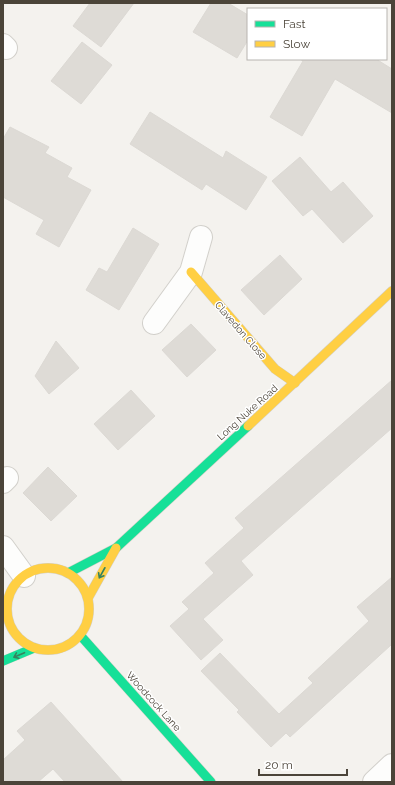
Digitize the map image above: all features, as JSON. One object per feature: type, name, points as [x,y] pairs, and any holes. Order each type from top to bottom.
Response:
[{"type":"street","points":[[154,323],[190,272],[201,237]]},
{"type":"street","name":"Clavedon Close","points":[[190,272],[275,370],[295,384]]},
{"type":"street","name":"Long Nuke Road","points":[[68,573],[116,548],[295,384],[392,291]]},
{"type":"street","points":[[3,547],[24,576]]},
{"type":"street","name":"Long Nuke Road","points":[[80,635],[86,624],[89,611],[88,598],[116,548]]},
{"type":"street","points":[[80,635],[71,643],[59,648],[46,650],[34,648],[9,630],[7,612],[9,596],[15,584],[24,576],[42,568],[56,568],[68,573],[77,580],[84,588],[88,598]]},
{"type":"street","name":"Woodcock Lane","points":[[80,635],[211,782]]},
{"type":"street","points":[[3,662],[34,648]]},
{"type":"street","points":[[374,782],[392,764]]},
{"type":"building","points":[[90,3],[134,3],[101,47],[73,26]]},
{"type":"building","points":[[211,3],[228,3],[247,14],[247,42],[237,58],[193,32]]},
{"type":"building","points":[[82,42],[112,65],[81,104],[51,81]]},
{"type":"building","points":[[302,60],[378,60],[392,69],[392,113],[335,79],[302,136],[270,117],[303,61]]},
{"type":"building","points":[[150,112],[223,158],[226,151],[267,177],[246,210],[206,184],[202,190],[130,144]]},
{"type":"building","points":[[10,127],[49,147],[45,153],[72,168],[67,177],[91,190],[59,247],[36,234],[44,220],[3,197],[3,139]]},
{"type":"building","points":[[300,157],[331,192],[343,182],[373,216],[343,243],[312,209],[303,216],[272,181]]},
{"type":"building","points":[[133,228],[159,244],[119,310],[86,290],[99,268],[107,272]]},
{"type":"building","points":[[280,255],[302,279],[264,315],[241,290]]},
{"type":"building","points":[[191,324],[216,350],[187,377],[162,350]]},
{"type":"building","points":[[56,341],[79,368],[49,394],[35,376]]},
{"type":"building","points":[[392,380],[392,428],[241,561],[253,575],[203,619],[223,640],[201,660],[170,626],[189,609],[182,602],[214,573],[205,563],[244,528],[235,518]]},
{"type":"building","points":[[131,390],[155,416],[118,450],[94,424]]},
{"type":"building","points":[[48,467],[77,496],[51,521],[23,493]]},
{"type":"building","points":[[392,577],[392,647],[391,645],[290,737],[286,733],[271,747],[237,712],[239,710],[201,671],[220,653],[279,714],[313,683],[308,678],[369,621],[357,607]]},
{"type":"building","points":[[51,702],[123,782],[65,782],[53,769],[38,782],[3,782],[3,760],[25,740],[17,731]]},
{"type":"traffic: fast","points":[[68,573],[116,548],[248,426]]},
{"type":"traffic: fast","points":[[80,635],[211,782]]},
{"type":"traffic: fast","points":[[3,661],[34,648]]},
{"type":"traffic: slow","points":[[191,272],[275,369],[295,383]]},
{"type":"traffic: slow","points":[[248,426],[392,291]]},
{"type":"traffic: slow","points":[[88,598],[116,548]]},
{"type":"traffic: slow","points":[[48,568],[64,571],[77,580],[86,593],[89,609],[86,625],[77,638],[64,647],[48,650],[32,647],[19,638],[10,625],[7,609],[10,593],[19,580],[32,571],[48,568]]}]
